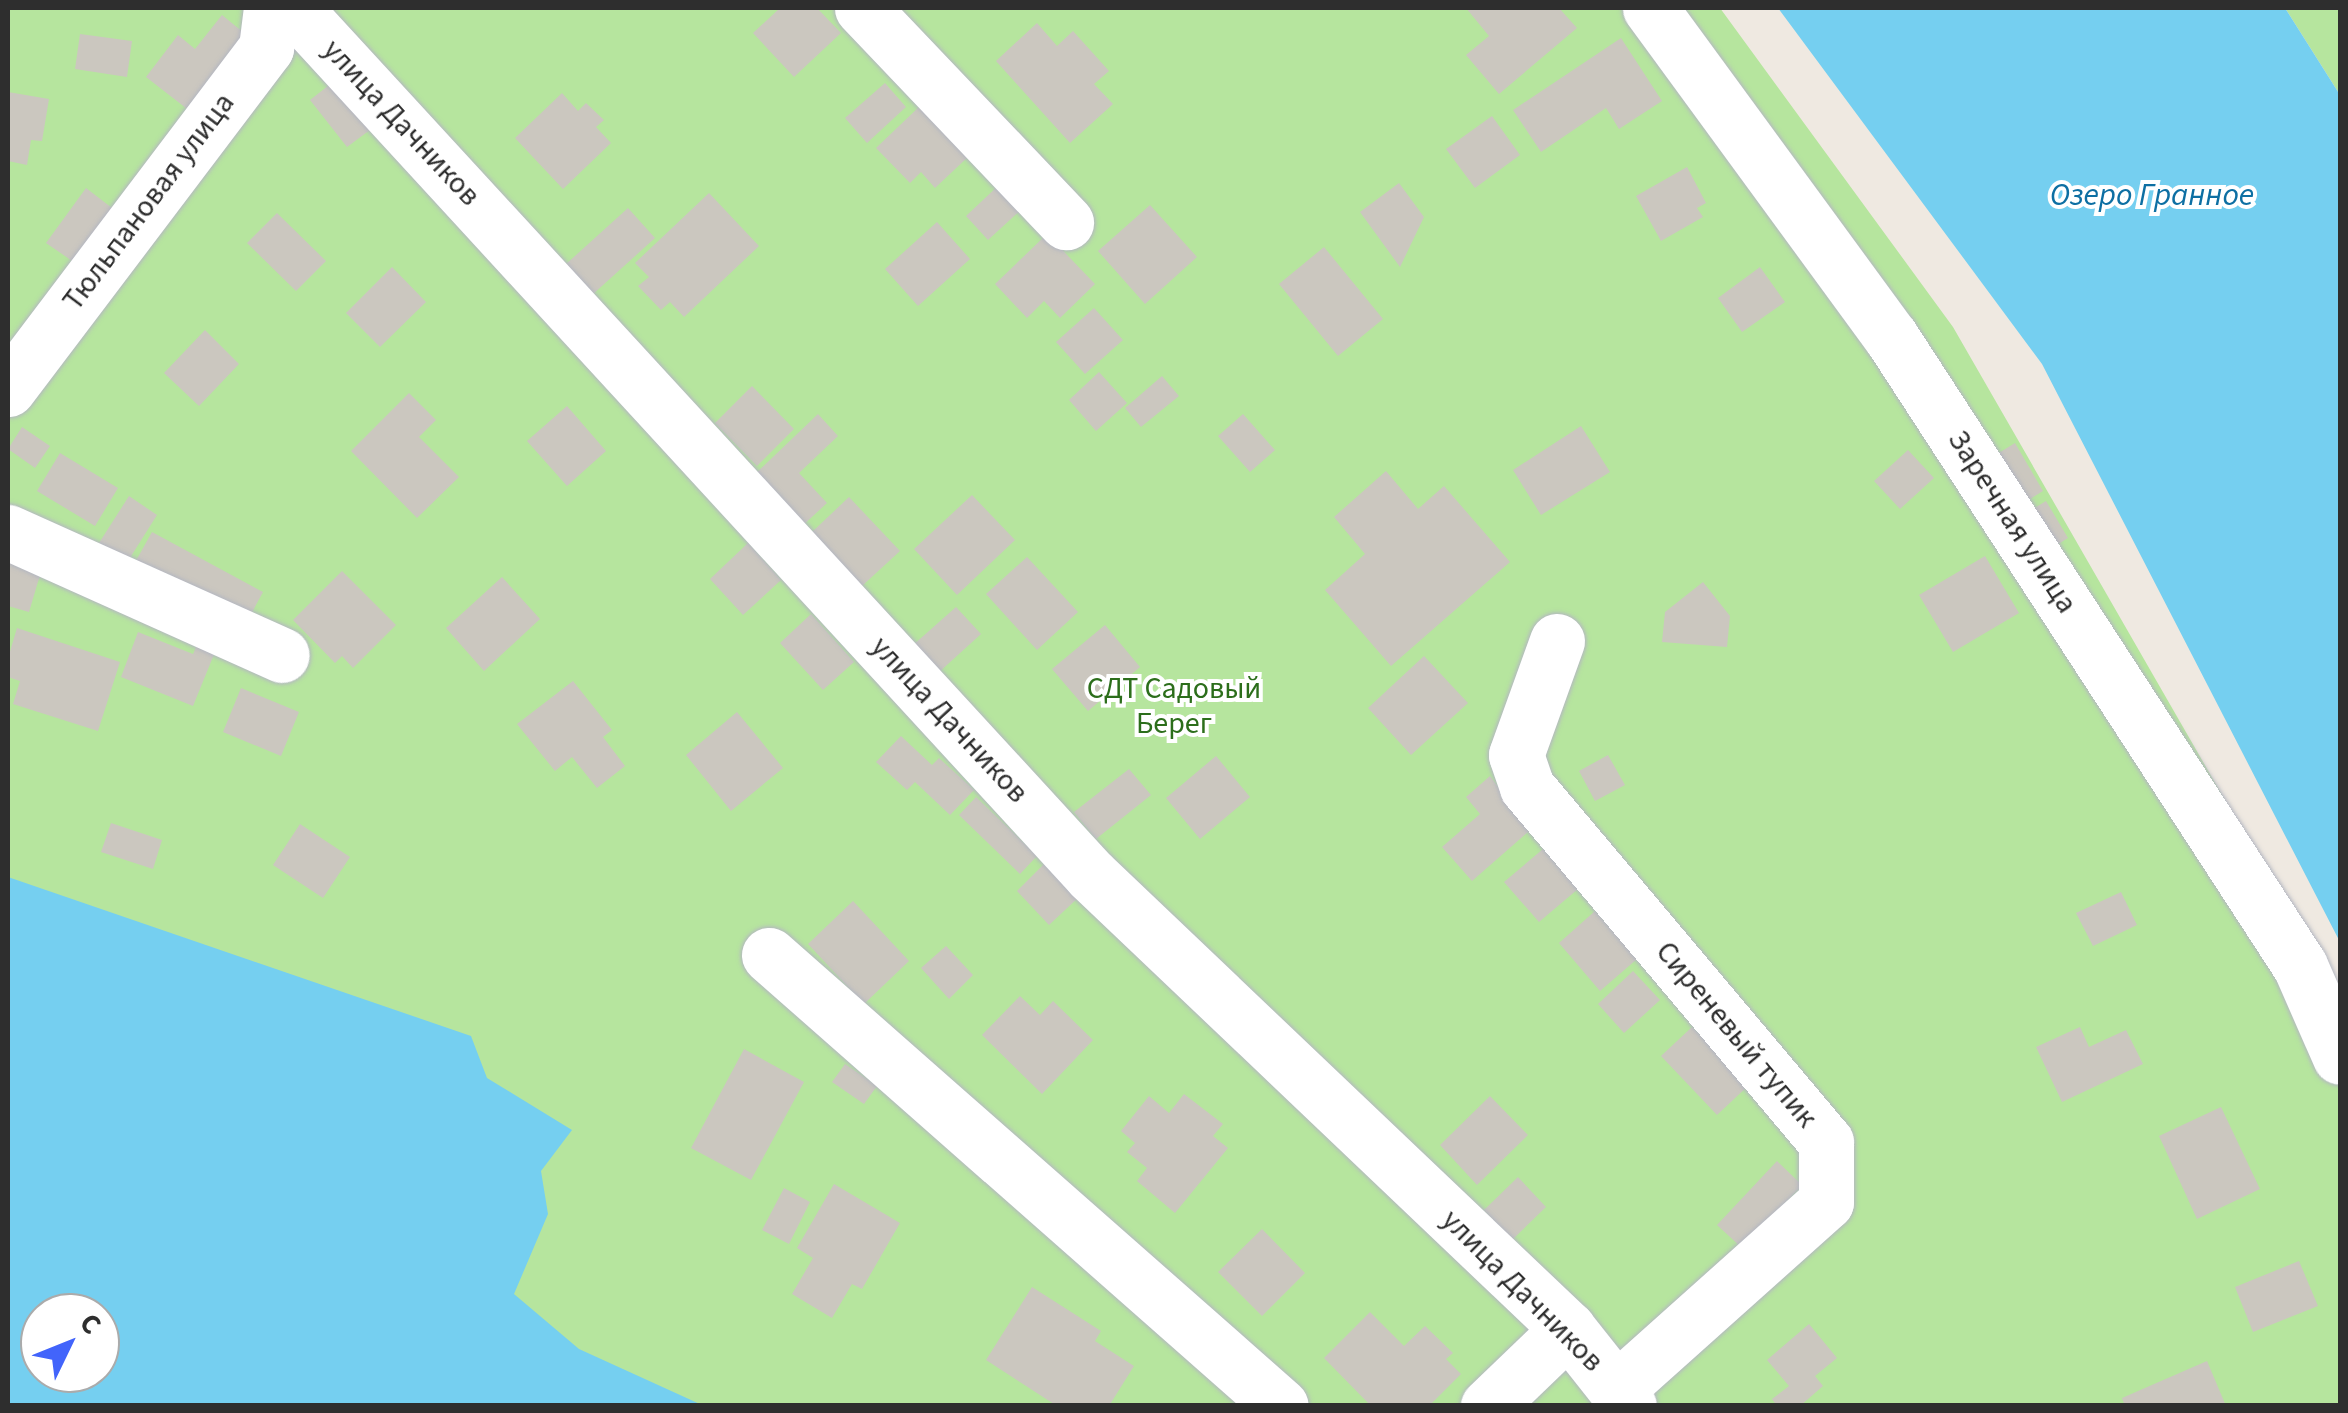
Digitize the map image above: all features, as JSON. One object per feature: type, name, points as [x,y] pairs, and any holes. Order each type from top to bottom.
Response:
[{"type":"street","name":"Тюльпановая улица","points":[[8,389],[266,48],[271,8]]},
{"type":"street","name":"улица Дачников","points":[[294,8],[1091,875],[1568,1329],[1623,1398]]},
{"type":"street","points":[[862,8],[1066,222]]},
{"type":"street","name":"Заречная улица","points":[[1650,8],[1891,337],[2300,966],[2340,1057]]},
{"type":"street","points":[[8,532],[282,655]]},
{"type":"street","name":"Сиреневый тупик","points":[[1557,641],[1516,755],[1527,787],[1826,1142],[1826,1202],[1623,1398]]},
{"type":"street","points":[[768,956],[1281,1406]]},
{"type":"street","points":[[1488,1406],[1568,1329]]},
{"type":"green space","name":"СДТ Садовый Берег","points":[[8,8],[1720,8],[1953,327],[2340,1000],[2340,1405],[8,1406]]},
{"type":"green space","points":[[2285,8],[2340,8],[2340,95]]},
{"type":"water","name":"Озеро Гранное","points":[[1778,8],[2285,8],[2340,95],[2340,942],[2042,364]]},
{"type":"water","points":[[8,877],[471,1036],[487,1078],[572,1130],[541,1171],[548,1214],[514,1294],[579,1349],[702,1405],[8,1405]]},
{"type":"building","points":[[780,8],[817,8],[841,33],[794,77],[753,33]]},
{"type":"building","points":[[1466,8],[1559,8],[1577,28],[1499,94],[1466,55],[1489,36]]},
{"type":"building","points":[[222,15],[249,37],[191,112],[146,77],[178,35],[195,49]]},
{"type":"building","points":[[1037,23],[1057,46],[1073,31],[1109,71],[1094,84],[1113,104],[1070,143],[996,61]]},
{"type":"building","points":[[80,34],[132,41],[127,77],[75,69]]},
{"type":"building","points":[[1621,38],[1662,101],[1619,129],[1606,108],[1541,152],[1513,110]]},
{"type":"building","points":[[333,82],[370,130],[347,147],[310,100]]},
{"type":"building","points":[[885,83],[906,107],[867,143],[845,118]]},
{"type":"building","points":[[8,92],[49,99],[42,141],[31,140],[27,165],[8,161]]},
{"type":"building","points":[[562,93],[578,111],[586,103],[604,120],[596,127],[611,143],[563,189],[515,138]]},
{"type":"building","points":[[921,105],[969,156],[935,188],[921,172],[910,183],[876,148]]},
{"type":"building","points":[[1492,116],[1520,155],[1475,188],[1446,149]]},
{"type":"building","points":[[1687,167],[1706,203],[1697,208],[1703,217],[1661,241],[1636,196]]},
{"type":"building","points":[[1399,183],[1424,217],[1400,267],[1360,212]]},
{"type":"building","points":[[1000,184],[1023,208],[988,240],[966,216]]},
{"type":"building","points":[[86,188],[116,211],[78,265],[46,243]]},
{"type":"building","points":[[709,193],[759,246],[684,317],[670,302],[661,310],[638,286],[649,277],[635,263]]},
{"type":"building","points":[[1150,205],[1197,257],[1145,304],[1098,251]]},
{"type":"building","points":[[628,208],[655,238],[592,295],[565,265]]},
{"type":"building","points":[[277,213],[326,261],[296,291],[247,243]]},
{"type":"building","points":[[937,222],[970,259],[918,306],[885,269]]},
{"type":"building","points":[[1047,234],[1095,284],[1060,318],[1044,301],[1027,318],[995,284]]},
{"type":"building","points":[[1324,247],[1383,319],[1338,356],[1279,284]]},
{"type":"building","points":[[392,267],[426,302],[380,347],[346,313]]},
{"type":"building","points":[[1760,267],[1785,302],[1742,332],[1718,298]]},
{"type":"building","points":[[1094,308],[1123,340],[1085,374],[1056,342]]},
{"type":"building","points":[[205,330],[239,364],[199,406],[164,373]]},
{"type":"building","points":[[1099,372],[1127,403],[1096,431],[1069,400]]},
{"type":"building","points":[[1162,376],[1179,396],[1141,427],[1125,408]]},
{"type":"building","points":[[752,386],[794,429],[757,466],[715,423]]},
{"type":"building","points":[[409,393],[436,420],[419,437],[459,477],[417,518],[351,451]]},
{"type":"building","points":[[567,406],[606,451],[567,486],[527,441]]},
{"type":"building","points":[[818,414],[838,436],[799,473],[827,503],[799,529],[751,478]]},
{"type":"building","points":[[1243,414],[1275,450],[1250,472],[1218,436]]},
{"type":"building","points":[[1581,426],[1610,472],[1541,515],[1513,470]]},
{"type":"building","points":[[22,427],[50,446],[35,468],[8,449]]},
{"type":"building","points":[[2015,443],[2043,491],[2017,507],[1989,459]]},
{"type":"building","points":[[1908,450],[1934,478],[1900,509],[1874,481]]},
{"type":"building","points":[[60,453],[118,488],[95,526],[37,491]]},
{"type":"building","points":[[1386,471],[1418,509],[1444,486],[1510,562],[1391,666],[1325,590],[1365,554],[1334,517]]},
{"type":"building","points":[[972,495],[1015,540],[957,595],[914,549]]},
{"type":"building","points":[[129,496],[157,515],[128,561],[99,543]]},
{"type":"building","points":[[849,497],[900,551],[862,586],[811,533]]},
{"type":"building","points":[[2046,501],[2068,538],[2044,553],[2023,515]]},
{"type":"building","points":[[152,532],[263,592],[244,627],[133,566]]},
{"type":"building","points":[[748,543],[781,580],[743,615],[710,579]]},
{"type":"building","points":[[1985,556],[2019,613],[1953,652],[1919,595]]},
{"type":"building","points":[[1027,557],[1078,612],[1037,650],[986,594]]},
{"type":"building","points":[[8,558],[43,565],[29,612],[8,606]]},
{"type":"building","points":[[342,571],[396,625],[353,668],[342,656],[335,663],[293,620]]},
{"type":"building","points":[[502,577],[540,619],[484,671],[446,628]]},
{"type":"building","points":[[1703,582],[1730,616],[1727,647],[1662,642],[1665,612]]},
{"type":"building","points":[[956,607],[981,634],[937,674],[912,646]]},
{"type":"building","points":[[811,614],[854,662],[823,690],[780,643]]},
{"type":"building","points":[[1105,625],[1140,667],[1088,711],[1052,669]]},
{"type":"building","points":[[17,628],[120,662],[98,731],[13,704],[20,681],[8,677],[8,658]]},
{"type":"building","points":[[138,632],[193,654],[197,645],[215,652],[193,706],[121,677]]},
{"type":"building","points":[[1424,656],[1468,703],[1411,755],[1368,708]]},
{"type":"building","points":[[573,681],[612,730],[603,737],[625,766],[597,788],[572,757],[555,771],[517,724]]},
{"type":"building","points":[[241,688],[299,712],[281,756],[223,732]]},
{"type":"building","points":[[737,712],[783,768],[731,811],[686,755]]},
{"type":"building","points":[[901,736],[932,765],[939,758],[974,790],[950,815],[915,782],[907,790],[876,762]]},
{"type":"building","points":[[1608,755],[1625,785],[1595,801],[1579,771]]},
{"type":"building","points":[[1216,756],[1250,797],[1200,839],[1166,798]]},
{"type":"building","points":[[1129,769],[1151,795],[1096,839],[1074,812]]},
{"type":"building","points":[[1490,776],[1529,831],[1472,881],[1442,847],[1480,814],[1466,797]]},
{"type":"building","points":[[976,797],[1037,856],[1020,874],[959,815]]},
{"type":"building","points":[[111,823],[162,840],[153,869],[101,852]]},
{"type":"building","points":[[300,824],[350,857],[323,898],[273,865]]},
{"type":"building","points":[[1543,849],[1578,889],[1539,922],[1504,882]]},
{"type":"building","points":[[1046,862],[1080,896],[1049,925],[1017,891]]},
{"type":"building","points":[[2121,892],[2137,925],[2093,946],[2076,913]]},
{"type":"building","points":[[853,901],[909,961],[864,1004],[808,944]]},
{"type":"building","points":[[1595,911],[1637,959],[1600,991],[1559,943]]},
{"type":"building","points":[[946,946],[973,975],[949,999],[921,968]]},
{"type":"building","points":[[1633,971],[1660,1000],[1624,1033],[1598,1004]]},
{"type":"building","points":[[1020,996],[1040,1015],[1053,1001],[1093,1040],[1042,1094],[982,1035]]},
{"type":"building","points":[[1692,1027],[1749,1085],[1717,1115],[1661,1056]]},
{"type":"building","points":[[2080,1027],[2089,1047],[2126,1030],[2143,1064],[2062,1102],[2036,1047]]},
{"type":"building","points":[[744,1049],[804,1082],[751,1180],[691,1148]]},
{"type":"building","points":[[845,1064],[877,1086],[864,1104],[832,1082]]},
{"type":"building","points":[[1184,1094],[1223,1124],[1213,1136],[1228,1148],[1175,1213],[1137,1181],[1147,1168],[1127,1152],[1135,1143],[1121,1131],[1149,1096],[1169,1113]]},
{"type":"building","points":[[1490,1096],[1528,1135],[1477,1185],[1440,1145]]},
{"type":"building","points":[[2221,1107],[2260,1189],[2197,1219],[2159,1136]]},
{"type":"building","points":[[1777,1161],[1802,1185],[1742,1248],[1717,1225]]},
{"type":"building","points":[[1518,1177],[1546,1207],[1512,1240],[1484,1210]]},
{"type":"building","points":[[834,1184],[900,1223],[862,1289],[852,1284],[832,1318],[792,1294],[813,1258],[797,1248]]},
{"type":"building","points":[[784,1188],[810,1202],[789,1244],[762,1230]]},
{"type":"building","points":[[1262,1229],[1305,1273],[1262,1316],[1218,1272]]},
{"type":"building","points":[[2299,1261],[2318,1306],[2253,1332],[2235,1287]]},
{"type":"building","points":[[1032,1287],[1101,1331],[1095,1341],[1134,1366],[1109,1406],[1057,1406],[986,1360]]},
{"type":"building","points":[[1370,1312],[1404,1346],[1425,1326],[1453,1353],[1446,1359],[1461,1374],[1429,1406],[1371,1406],[1324,1358]]},
{"type":"building","points":[[1809,1324],[1837,1358],[1815,1376],[1823,1386],[1800,1406],[1777,1406],[1772,1399],[1789,1386],[1767,1360]]},
{"type":"building","points":[[2207,1361],[2226,1406],[2125,1406],[2122,1398]]}]
